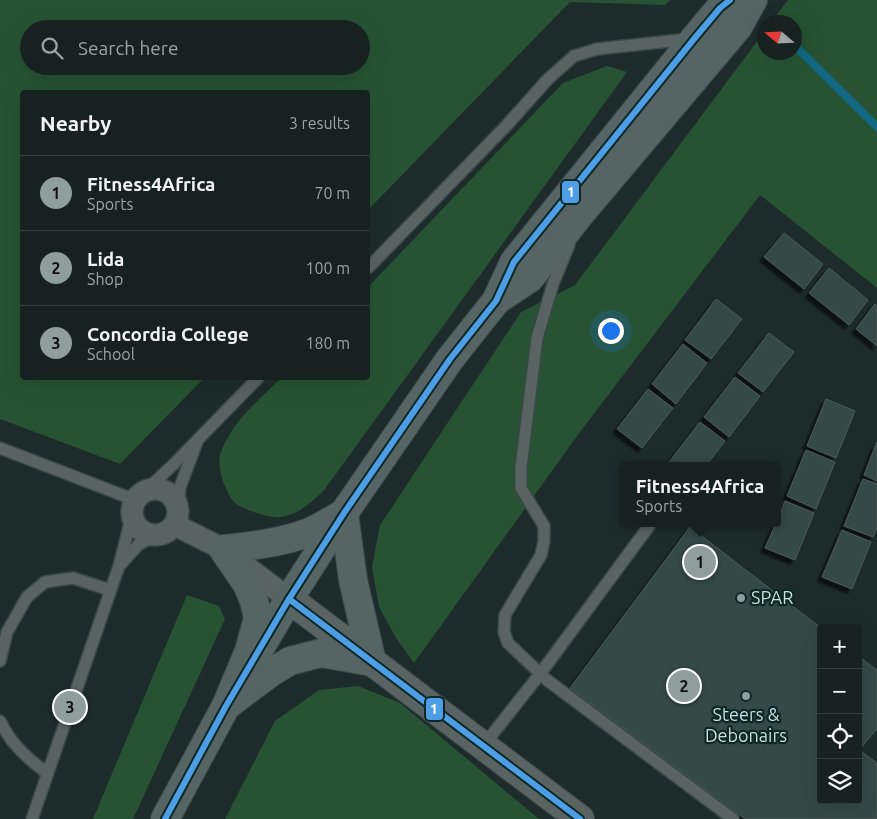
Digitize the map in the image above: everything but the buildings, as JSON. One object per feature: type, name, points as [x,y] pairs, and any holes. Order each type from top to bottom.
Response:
[{"type":"main road","points":[[165,819],[226,706],[289,599],[344,513],[450,359],[496,301],[514,262],[694,38],[720,8],[730,0]]},
{"type":"main road","points":[[496,301],[530,278],[738,27],[753,0]]},
{"type":"main road","points":[[226,706],[249,651],[258,618],[254,601],[246,584],[223,549],[270,544],[290,539],[308,533],[344,513]]},
{"type":"main road","points":[[226,706],[270,673],[290,661],[321,653],[372,662],[352,580],[344,513]]},
{"type":"street","points":[[177,517],[166,533],[154,536],[147,535],[136,527],[137,502],[151,489],[166,491],[172,496],[177,517],[223,549],[580,819]]},
{"type":"lane","points":[[370,266],[507,125],[548,80],[574,56],[597,49],[694,38]]},
{"type":"lane","points":[[582,213],[553,284],[537,338],[521,467],[521,488],[544,526],[544,541],[541,555],[505,615],[504,632],[508,643],[540,674],[733,819]]},
{"type":"lane","points":[[32,819],[119,566],[137,502],[256,380]]},
{"type":"lane","points":[[177,517],[180,487],[199,438]]},
{"type":"lane","points":[[0,448],[137,502]]},
{"type":"lane","points":[[483,746],[540,674],[648,527]]},
{"type":"lane","points":[[119,566],[138,545],[154,536]]},
{"type":"lane","points":[[0,661],[7,632],[27,597],[45,582],[74,578],[110,590]]},
{"type":"lane","points":[[0,721],[5,732],[24,755],[47,773]]},
{"type":"green space","points":[[0,0],[670,0],[665,5],[570,2],[370,208],[370,90],[20,90],[20,380],[202,380],[120,464],[0,419]]},
{"type":"green space","points":[[788,0],[877,0],[877,288],[760,195],[580,432],[414,663],[395,636],[379,607],[372,567],[380,525],[521,312],[575,285],[757,41],[757,60],[802,60],[802,15],[776,15]]},
{"type":"green space","points":[[607,66],[627,72],[325,489],[300,510],[281,517],[256,513],[234,502],[222,480],[219,460],[225,443],[238,423],[254,404],[279,380],[370,380],[370,285],[563,83]]},
{"type":"green space","points":[[187,595],[219,606],[225,619],[133,819],[93,819]]},
{"type":"green space","points":[[358,686],[400,703],[539,819],[225,819],[275,721],[319,690]]},
{"type":"waterway","points":[[802,53],[877,127]]},
{"type":"transit line","name":"1","points":[[165,819],[226,706],[289,599],[344,513],[450,359],[496,301],[514,262],[694,39],[720,8],[730,0]]},
{"type":"transit line","name":"1","points":[[289,599],[580,819]]},
{"type":"place","name":"Fitness4Africa","points":[[700,562]]},
{"type":"place","name":"SPAR","points":[[741,598]]},
{"type":"place","name":"Lida","points":[[684,686]]},
{"type":"place","name":"Steers & Debonairs","points":[[746,696]]},
{"type":"place","name":"Concordia College","points":[[70,707]]}]
